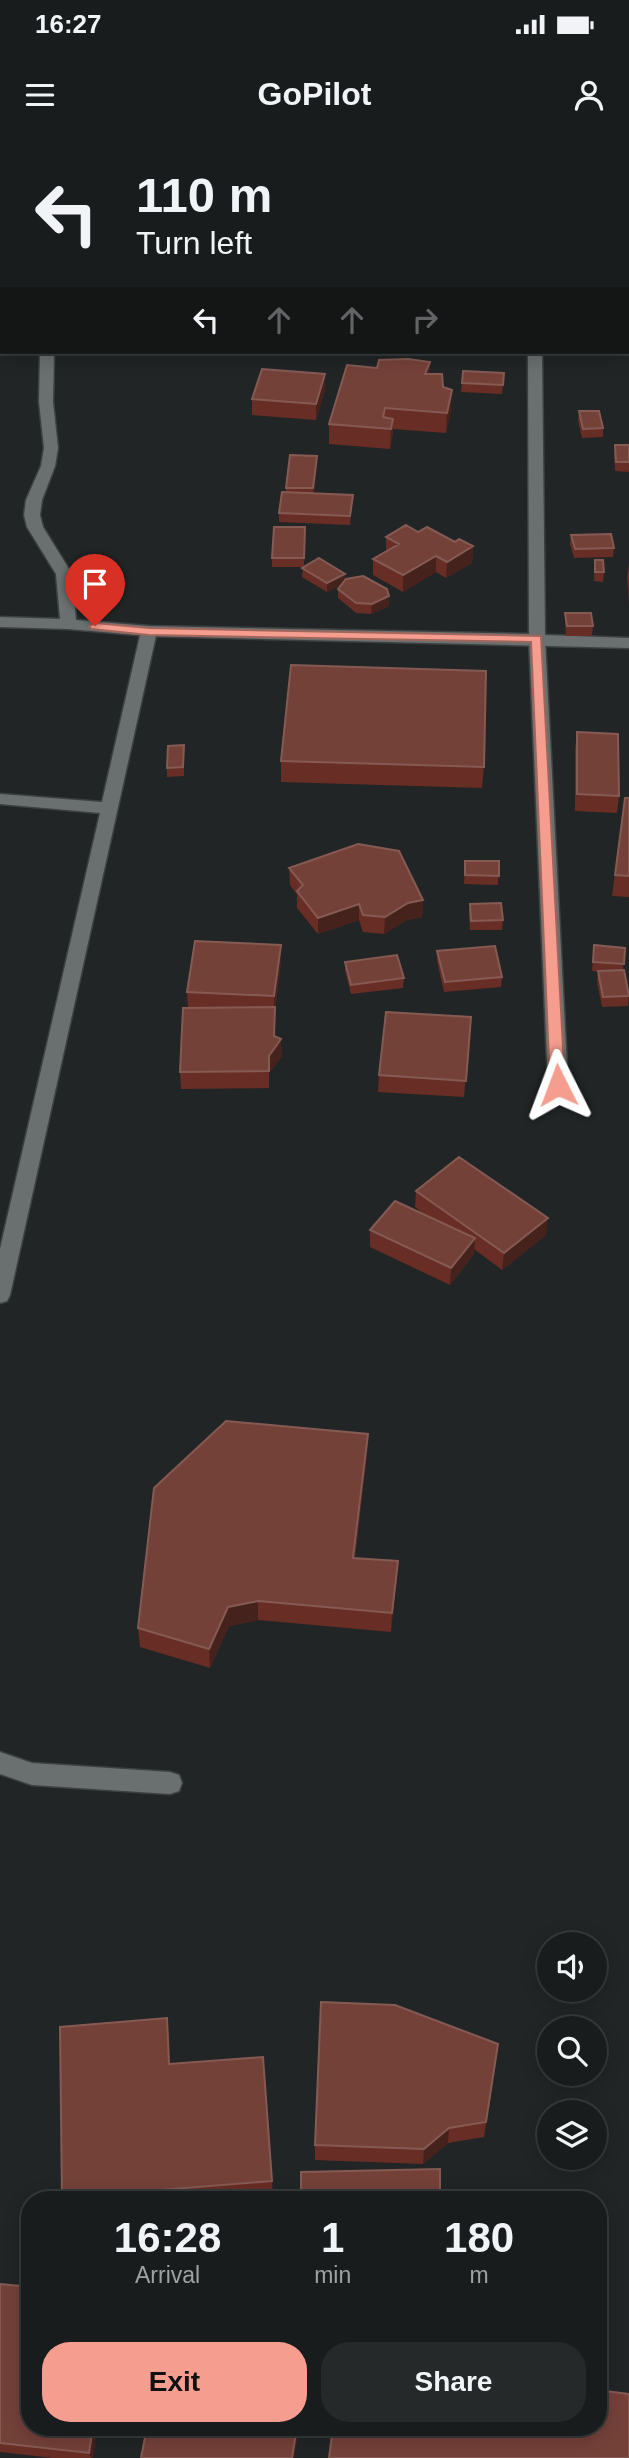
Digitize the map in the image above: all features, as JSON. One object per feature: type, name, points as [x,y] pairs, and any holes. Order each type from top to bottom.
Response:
[{"type":"street","points":[[47,354],[46,401],[51,448],[48,466],[34,500],[32,515],[35,527],[64,574],[68,624]]},
{"type":"street","points":[[535,354],[537,639],[558,1085]]},
{"type":"street","points":[[0,622],[68,624],[149,631],[629,643]]},
{"type":"street","points":[[0,1295],[149,631]]},
{"type":"street","points":[[0,799],[110,808]]},
{"type":"street","points":[[0,1763],[32,1774],[170,1783]]},
{"type":"building","points":[[408,359],[430,362],[425,374],[442,374],[443,387],[452,390],[447,413],[385,408],[383,417],[393,419],[391,429],[329,424],[347,365],[377,368],[379,360]]},
{"type":"building","points":[[262,369],[325,374],[316,404],[252,399]]},
{"type":"building","points":[[463,371],[504,373],[503,385],[462,383]]},
{"type":"building","points":[[579,411],[599,411],[603,428],[583,429]]},
{"type":"building","points":[[615,445],[629,445],[629,462],[616,462]]},
{"type":"building","points":[[290,455],[317,456],[313,488],[286,488]]},
{"type":"building","points":[[282,492],[353,495],[350,516],[279,513]]},
{"type":"building","points":[[406,525],[418,532],[427,527],[455,542],[459,539],[473,546],[447,562],[436,556],[403,575],[373,559],[399,544],[386,537]]},
{"type":"building","points":[[274,527],[305,527],[304,558],[272,558]]},
{"type":"building","points":[[611,534],[614,548],[575,549],[571,535]]},
{"type":"building","points":[[319,558],[345,574],[327,583],[302,568]]},
{"type":"building","points":[[595,560],[603,560],[604,572],[595,572]]},
{"type":"building","points":[[363,576],[387,589],[389,596],[372,604],[356,603],[338,589],[346,579]]},
{"type":"building","points":[[565,613],[591,613],[593,626],[567,626]]},
{"type":"building","points":[[291,665],[486,671],[484,767],[281,761]]},
{"type":"building","points":[[577,732],[618,734],[619,796],[577,794]]},
{"type":"building","points":[[184,745],[183,767],[167,768],[168,746]]},
{"type":"building","points":[[625,798],[629,798],[629,876],[615,875]]},
{"type":"building","points":[[358,844],[399,851],[423,900],[408,903],[385,917],[363,915],[359,904],[318,918],[297,891],[303,885],[289,868]]},
{"type":"building","points":[[465,861],[499,861],[499,876],[465,875]]},
{"type":"building","points":[[501,903],[503,920],[471,921],[470,904]]},
{"type":"building","points":[[195,941],[281,945],[274,996],[187,992]]},
{"type":"building","points":[[594,945],[625,948],[624,964],[593,962]]},
{"type":"building","points":[[495,946],[502,977],[445,982],[437,951]]},
{"type":"building","points":[[397,955],[404,978],[351,985],[345,962]]},
{"type":"building","points":[[624,970],[629,996],[603,997],[598,971]]},
{"type":"building","points":[[275,1007],[274,1036],[281,1039],[269,1056],[269,1071],[180,1072],[183,1008]]},
{"type":"building","points":[[386,1012],[471,1017],[466,1081],[379,1075]]},
{"type":"building","points":[[459,1157],[548,1218],[504,1253],[416,1191]]},
{"type":"building","points":[[395,1201],[475,1238],[451,1268],[370,1230]]},
{"type":"building","points":[[226,1421],[368,1434],[353,1558],[398,1561],[392,1613],[258,1601],[228,1607],[209,1649],[138,1628],[154,1488]]},
{"type":"building","points":[[321,2002],[395,2005],[498,2044],[486,2122],[449,2128],[424,2149],[315,2145]]},
{"type":"building","points":[[167,2018],[169,2064],[263,2057],[272,2181],[148,2191],[62,2191],[60,2027]]},
{"type":"building","points":[[440,2169],[440,2191],[301,2191],[301,2172]]},
{"type":"building","points":[[0,2284],[21,2286],[21,2436],[92,2436],[89,2453],[0,2443]]},
{"type":"building","points":[[607,2391],[629,2394],[629,2458],[329,2458],[332,2436],[607,2436]]},
{"type":"building","points":[[145,2436],[296,2436],[292,2458],[141,2458]]},
{"type":"route","points":[[95,626],[149,631],[537,639],[558,1085]]}]
